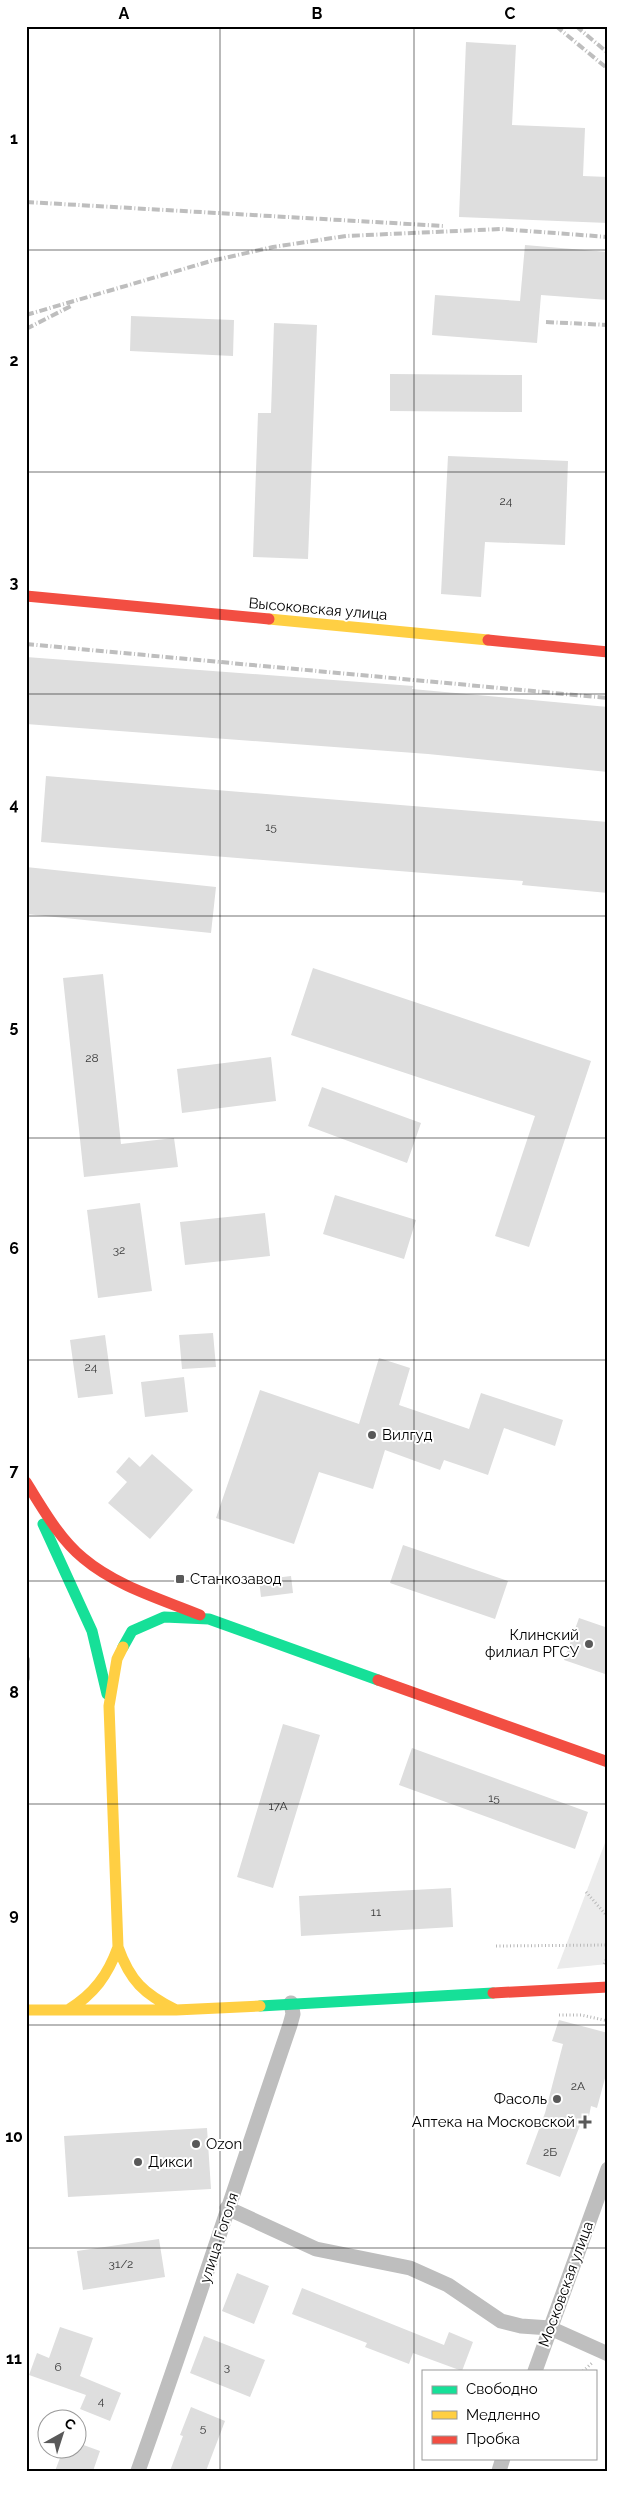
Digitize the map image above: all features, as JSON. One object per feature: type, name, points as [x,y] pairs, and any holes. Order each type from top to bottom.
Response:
[{"type":"main road","name":"Высоковская улица","points":[[26,596],[608,652]]},
{"type":"main road","points":[[26,1482],[46,1515],[84,1559],[105,1572],[209,1619],[608,1762]]},
{"type":"main road","points":[[26,1488],[92,1631],[99,1653],[109,1706],[118,1947],[131,1980],[156,2000],[176,2010]]},
{"type":"main road","points":[[109,1706],[117,1659],[132,1631],[164,1617],[209,1619]]},
{"type":"main road","points":[[68,2010],[88,1997],[101,1984],[110,1970],[118,1947]]},
{"type":"main road","points":[[26,2010],[176,2010],[608,1987]]},
{"type":"street","name":"улица Гоголя","points":[[138,2471],[198,2302],[227,2208],[290,2025],[293,2014],[291,2003]]},
{"type":"street","name":"Московская улица","points":[[535,2370],[608,2169]]},
{"type":"street","points":[[227,2208],[316,2249],[410,2268],[448,2285],[501,2321],[521,2326],[550,2328],[608,2354]]},
{"type":"lane","points":[[26,1660],[26,1678]]},
{"type":"path","points":[[586,1892],[608,1918]]},
{"type":"path","points":[[496,1946],[608,1945]]},
{"type":"path","points":[[604,1964],[608,1956]]},
{"type":"shaded area","points":[[608,1835],[608,1964],[557,1969]]},
{"type":"building","points":[[466,42],[516,45],[512,125],[585,128],[583,176],[608,177],[608,223],[459,217]]},
{"type":"building","points":[[525,245],[608,252],[608,300],[541,295],[537,343],[432,335],[435,295],[520,301]]},
{"type":"building","points":[[131,316],[234,320],[233,356],[130,351]]},
{"type":"building","points":[[274,323],[317,325],[308,559],[253,557],[258,413],[271,413]]},
{"type":"building","points":[[390,374],[522,375],[522,412],[390,411]]},
{"type":"building","points":[[448,456],[568,461],[565,545],[485,542],[481,597],[441,594]]},
{"type":"building","points":[[26,657],[413,686],[412,689],[608,707],[608,772],[428,754],[26,724]]},
{"type":"building","points":[[46,776],[608,822],[608,893],[522,885],[523,881],[41,842]]},
{"type":"building","points":[[26,867],[216,887],[211,933],[26,914]]},
{"type":"building","points":[[313,968],[591,1061],[529,1247],[495,1236],[535,1116],[291,1035]]},
{"type":"building","points":[[103,974],[121,1144],[174,1138],[178,1167],[84,1177],[63,978]]},
{"type":"building","points":[[271,1057],[276,1101],[182,1113],[177,1069]]},
{"type":"building","points":[[322,1087],[421,1123],[407,1163],[308,1126]]},
{"type":"building","points":[[335,1195],[416,1220],[404,1259],[323,1234]]},
{"type":"building","points":[[140,1203],[152,1291],[98,1298],[87,1210]]},
{"type":"building","points":[[265,1213],[270,1256],[185,1265],[180,1222]]},
{"type":"building","points":[[213,1333],[216,1367],[182,1369],[179,1335]]},
{"type":"building","points":[[105,1335],[113,1394],[78,1398],[70,1340]]},
{"type":"building","points":[[379,1358],[410,1368],[399,1405],[469,1429],[481,1393],[563,1420],[555,1446],[504,1428],[488,1475],[444,1460],[440,1470],[385,1450],[373,1489],[319,1472],[294,1544],[216,1518],[260,1390],[359,1424]]},
{"type":"building","points":[[184,1377],[188,1412],[145,1417],[141,1382]]},
{"type":"building","points":[[152,1454],[193,1490],[150,1539],[108,1503],[127,1482],[116,1472],[129,1457],[140,1467]]},
{"type":"building","points":[[403,1545],[508,1581],[495,1619],[390,1583]]},
{"type":"building","points":[[291,1576],[293,1593],[261,1597],[259,1580]]},
{"type":"building","name":"Клинский филиал РГСУ","points":[[579,1618],[608,1628],[608,1675],[564,1660]]},
{"type":"building","points":[[283,1724],[320,1735],[273,1888],[237,1877]]},
{"type":"building","points":[[412,1748],[588,1812],[575,1849],[399,1785]]},
{"type":"building","points":[[451,1888],[453,1927],[301,1936],[299,1896]]},
{"type":"building","points":[[559,2020],[608,2033],[608,2067],[597,2108],[591,2106],[589,2116],[584,2115],[560,2177],[526,2164],[545,2113],[563,2044],[552,2041]]},
{"type":"building","name":"Дикси","points":[[207,2128],[211,2189],[68,2197],[64,2136]]},
{"type":"building","points":[[159,2239],[165,2277],[83,2290],[77,2251]]},
{"type":"building","points":[[237,2273],[269,2286],[254,2324],[222,2311]]},
{"type":"building","points":[[302,2288],[444,2345],[449,2332],[473,2342],[462,2370],[413,2353],[409,2364],[365,2347],[367,2343],[292,2314]]},
{"type":"building","points":[[60,2327],[93,2338],[80,2376],[121,2393],[110,2421],[88,2412],[88,2410],[80,2409],[86,2395],[29,2375],[37,2353],[49,2358]]},
{"type":"building","points":[[204,2336],[265,2360],[250,2397],[190,2373]]},
{"type":"building","points":[[191,2407],[225,2421],[206,2471],[170,2471],[183,2436],[180,2435]]},
{"type":"building","points":[[88,2447],[100,2451],[93,2471],[55,2471],[59,2460],[88,2460]]},
{"type":"railway","points":[[556,26],[608,69]]},
{"type":"railway","points":[[576,26],[608,53]]},
{"type":"railway","points":[[26,202],[444,226]]},
{"type":"railway","points":[[26,315],[211,261],[273,247],[346,236],[501,229],[608,237]]},
{"type":"railway","points":[[26,329],[71,306]]},
{"type":"railway","points":[[546,322],[608,325]]},
{"type":"railway","points":[[26,644],[608,698]]},
{"type":"traffic: fast","points":[[43,1524],[92,1631],[107,1694]]},
{"type":"traffic: fast","points":[[123,1647],[132,1631],[164,1617],[209,1619],[378,1680]]},
{"type":"traffic: fast","points":[[260,2006],[493,1993]]},
{"type":"traffic: slow","points":[[269,619],[488,640]]},
{"type":"traffic: slow","points":[[123,1647],[117,1659],[109,1706],[118,1947],[133,1978],[155,1998],[176,2010]]},
{"type":"traffic: slow","points":[[68,2010],[99,1983],[110,1966],[118,1947]]},
{"type":"traffic: slow","points":[[26,2010],[176,2010],[260,2006]]},
{"type":"traffic: jam","points":[[26,596],[269,619]]},
{"type":"traffic: jam","points":[[488,640],[608,652]]},
{"type":"traffic: jam","points":[[26,1482],[45,1513],[66,1541],[96,1568],[124,1584],[200,1615]]},
{"type":"traffic: jam","points":[[378,1680],[608,1762]]},
{"type":"traffic: jam","points":[[493,1993],[608,1987]]},
{"type":"place","name":"Вилгуд","points":[[372,1435]]},
{"type":"place","name":"Станкозавод","points":[[180,1579]]},
{"type":"place","name":"Клинский филиал РГСУ","points":[[589,1644]]},
{"type":"place","name":"Фасоль","points":[[557,2099]]},
{"type":"place","name":"Аптека на Московской","points":[[585,2122]]},
{"type":"place","name":"Ozon","points":[[196,2144]]},
{"type":"place","name":"Дикси","points":[[138,2162]]}]
